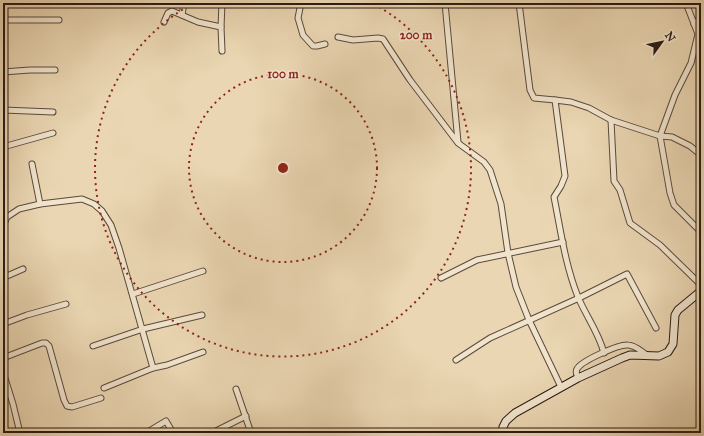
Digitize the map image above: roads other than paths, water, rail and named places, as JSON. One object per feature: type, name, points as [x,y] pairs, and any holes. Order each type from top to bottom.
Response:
[{"type":"main road","points":[[502,433],[503,426],[506,421],[515,413],[578,378],[630,355],[663,355],[673,344],[675,315],[683,305],[701,291]]},
{"type":"street","points":[[182,15],[184,3]]},
{"type":"street","points":[[222,3],[222,51]]},
{"type":"street","points":[[301,3],[298,18],[303,35],[313,46],[326,44]]},
{"type":"street","points":[[445,3],[458,143]]},
{"type":"street","points":[[519,3],[530,90],[534,98],[571,102],[589,108],[611,120],[660,136],[672,137],[690,146],[701,155]]},
{"type":"street","points":[[686,3],[699,35],[691,63],[675,95],[660,136],[670,193],[674,205],[701,232]]},
{"type":"street","points":[[164,22],[168,13],[172,12],[198,22],[221,27]]},
{"type":"street","points":[[694,24],[701,18]]},
{"type":"street","points":[[3,20],[59,20]]},
{"type":"street","points":[[338,37],[353,40],[383,39],[410,80],[458,143],[484,162],[490,170],[501,204],[508,253],[516,287],[529,320],[561,387]]},
{"type":"street","points":[[3,72],[55,70]]},
{"type":"street","points":[[555,100],[565,176],[554,197],[562,242],[567,266],[579,298],[601,342],[604,353]]},
{"type":"street","points":[[3,110],[53,112]]},
{"type":"street","points":[[611,120],[614,181],[620,190],[630,223],[660,245],[701,285]]},
{"type":"street","points":[[3,148],[53,133]]},
{"type":"street","points":[[32,164],[40,204]]},
{"type":"street","points":[[3,226],[7,217],[19,210],[40,204],[82,199],[98,207],[111,225],[133,294],[153,368]]},
{"type":"street","points":[[441,278],[477,260],[562,242]]},
{"type":"street","points":[[3,276],[7,276],[23,269]]},
{"type":"street","points":[[133,294],[203,271]]},
{"type":"street","points":[[456,360],[490,338],[579,298],[627,274],[656,328]]},
{"type":"street","points":[[3,324],[26,315],[66,304]]},
{"type":"street","points":[[93,346],[143,329],[202,315]]},
{"type":"street","points":[[3,358],[42,343],[46,343],[49,346],[67,406],[72,407],[101,398]]},
{"type":"street","points":[[578,378],[576,372],[578,368],[614,348],[627,345],[635,347],[647,355]]},
{"type":"street","points":[[104,388],[153,368],[167,366],[204,352]]},
{"type":"street","points":[[3,374],[14,404],[20,433]]},
{"type":"street","points":[[236,389],[251,433]]},
{"type":"street","points":[[212,433],[246,416]]},
{"type":"street","points":[[146,433],[166,421],[173,433]]}]
